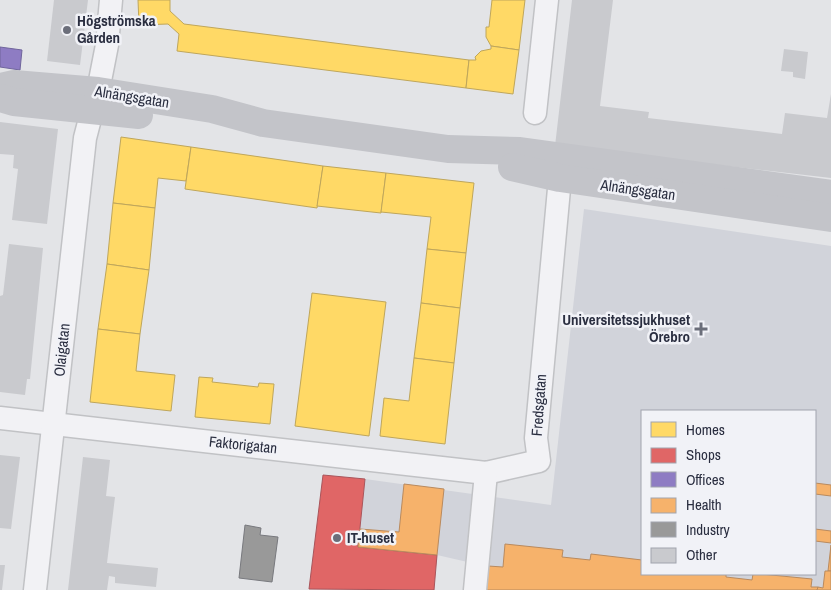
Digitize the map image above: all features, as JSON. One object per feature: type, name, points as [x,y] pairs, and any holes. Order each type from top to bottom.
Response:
[{"type":"main road","name":"Alnängsgatan","points":[[0,87],[14,84],[95,101]]},
{"type":"main road","name":"Alnängsgatan","points":[[0,98],[14,102],[95,101],[212,109],[263,123],[448,149],[831,218]]},
{"type":"main road","name":"Alnängsgatan","points":[[561,168],[831,194]]},
{"type":"street","name":"Olaigatan","points":[[35,590],[86,138],[107,44],[111,0]]},
{"type":"street","points":[[535,113],[547,0]]},
{"type":"street","name":"Fredsgatan","points":[[486,473],[539,461],[536,438],[561,168]]},
{"type":"street","name":"Faktorigatan","points":[[0,418],[486,473]]},
{"type":"street","points":[[475,590],[486,473]]},
{"type":"shaded area","name":"Universitetssjukhuset Örebro","points":[[584,209],[831,246],[831,590],[482,590],[485,566],[437,555],[358,547],[365,479],[551,505]]},
{"type":"building: Homes","points":[[138,0],[170,0],[170,11],[184,24],[469,60],[466,88],[177,51],[179,34],[168,24],[139,25]]},
{"type":"building: Homes","points":[[492,0],[525,0],[519,50],[491,46],[486,37],[486,27],[489,27]]},
{"type":"building: Homes","points":[[491,46],[519,50],[513,94],[466,88],[469,60],[476,60],[475,57],[481,51],[491,49]]},
{"type":"building: Homes","points":[[121,137],[191,147],[186,181],[158,178],[155,208],[113,203]]},
{"type":"building: Homes","points":[[191,147],[323,166],[317,208],[185,189]]},
{"type":"building: Homes","points":[[323,166],[386,173],[381,213],[317,206]]},
{"type":"building: Homes","points":[[386,173],[474,183],[466,253],[427,249],[431,217],[381,212]]},
{"type":"building: Homes","points":[[113,203],[155,208],[149,270],[107,264]]},
{"type":"building: Homes","points":[[427,249],[466,253],[460,308],[421,303]]},
{"type":"building: Homes","points":[[107,264],[149,270],[140,334],[98,329]]},
{"type":"building: Homes","points":[[312,293],[386,302],[369,436],[295,426]]},
{"type":"building: Homes","points":[[421,303],[460,308],[454,363],[414,358]]},
{"type":"building: Homes","points":[[98,329],[140,334],[136,371],[175,375],[171,411],[90,402]]},
{"type":"building: Homes","points":[[414,358],[454,363],[445,444],[380,436],[384,398],[409,401]]},
{"type":"building: Homes","points":[[199,377],[213,378],[212,382],[258,387],[259,383],[274,384],[270,424],[195,417]]},
{"type":"building: Shops","name":"IT-huset","points":[[323,475],[365,479],[358,547],[437,555],[434,590],[309,589]]},
{"type":"building: Offices","points":[[0,47],[22,50],[20,70],[0,67]]},
{"type":"building: Health","points":[[816,483],[831,485],[831,496],[816,494]]},
{"type":"building: Health","points":[[404,484],[444,489],[437,555],[358,547],[360,529],[399,532]]},
{"type":"building: Health","points":[[816,529],[831,531],[831,543],[816,541]]},
{"type":"building: Health","points":[[505,544],[563,550],[562,557],[590,560],[591,554],[641,560],[641,575],[726,575],[726,577],[752,580],[753,575],[771,575],[812,579],[811,587],[818,587],[817,590],[485,590],[488,566],[503,567]]},
{"type":"building: Health","points":[[831,545],[831,571],[828,571]]},
{"type":"building: Health","points":[[825,571],[831,571],[831,590],[817,590],[818,587],[823,588]]},
{"type":"building: Industry","points":[[245,525],[261,528],[260,535],[278,537],[272,582],[239,578]]},
{"type":"building: Other","name":"Högströmska Gården","points":[[54,0],[88,0],[80,65],[47,61]]},
{"type":"building: Other","points":[[572,0],[613,0],[600,106],[649,112],[648,118],[782,134],[785,113],[827,118],[831,94],[831,178],[555,146]]},
{"type":"building: Other","points":[[784,49],[808,52],[805,79],[793,77],[793,72],[781,71]]},
{"type":"building: Other","points":[[0,122],[58,129],[47,224],[12,220],[18,169],[13,168],[14,155],[0,154]]},
{"type":"building: Other","points":[[9,244],[43,248],[30,379],[27,379],[25,395],[0,392],[0,296],[3,295]]},
{"type":"building: Other","points":[[0,455],[20,457],[11,529],[0,528]]},
{"type":"building: Other","points":[[83,457],[110,460],[106,496],[115,497],[107,563],[158,568],[156,587],[115,583],[115,577],[109,576],[107,590],[68,590]]},
{"type":"building: Other","points":[[0,565],[5,565],[2,590],[0,590]]},
{"type":"place","name":"Högströmska Gården","points":[[67,30]]},
{"type":"place","name":"Universitetssjukhuset Örebro","points":[[701,329]]},
{"type":"place","name":"IT-huset","points":[[337,538]]}]
